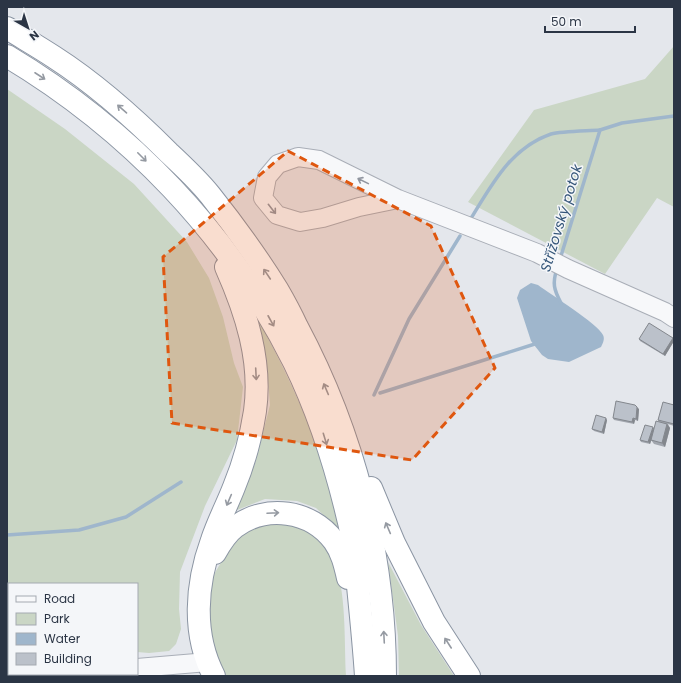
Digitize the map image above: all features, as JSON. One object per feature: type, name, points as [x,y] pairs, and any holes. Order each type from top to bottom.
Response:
[{"type":"highway","points":[[7,28],[55,57],[106,95],[146,130],[210,195],[248,247],[278,290],[311,353],[394,543],[434,622],[469,676]]},
{"type":"highway","points":[[7,56],[41,76],[65,93],[130,146],[168,183],[210,231],[232,258],[261,302],[294,363],[320,424],[339,486],[354,546],[366,676]]},
{"type":"highway","points":[[210,231],[245,315],[253,347],[257,390],[255,411],[243,461],[208,550],[202,573],[199,599],[200,631],[211,669]]},
{"type":"highway","points":[[340,420],[371,532],[384,624],[385,676]]},
{"type":"highway","points":[[199,599],[213,556],[224,538],[235,527],[248,519],[262,514],[275,513],[302,517],[316,524],[334,541],[343,559],[350,591],[358,676]]},
{"type":"street","points":[[398,198],[359,207],[323,218],[300,222],[277,215],[264,198],[267,177],[278,164],[298,157],[319,160],[398,198],[537,253],[568,269],[665,312],[674,318]]},
{"type":"street","points":[[138,668],[211,669]]},
{"type":"highlighted area","points":[[288,151],[431,226],[495,368],[412,460],[172,423],[163,257]]},
{"type":"green space","points":[[674,46],[674,207],[657,198],[605,274],[468,202],[534,110],[645,79]]},
{"type":"green space","points":[[7,89],[65,129],[134,184],[187,242],[209,278],[223,317],[234,363],[243,387],[237,440],[205,506],[180,572],[179,609],[181,629],[176,644],[169,651],[149,653],[138,652],[138,583],[8,583],[7,622]]},
{"type":"green space","points":[[255,314],[292,385],[315,440],[332,494],[339,530],[316,508],[297,501],[265,499],[237,510],[237,501],[255,464],[270,405],[267,368]]},
{"type":"green space","points":[[280,522],[304,529],[314,535],[333,558],[341,585],[343,600],[346,676],[226,676],[220,665],[212,641],[208,615],[210,590],[216,570],[226,554],[243,536],[261,525]]},
{"type":"green space","points":[[388,562],[421,625],[454,676],[399,676],[398,636]]},
{"type":"water","points":[[531,283],[538,285],[563,302],[599,330],[604,338],[601,347],[569,362],[548,359],[542,355],[531,341],[517,298],[520,290]]},
{"type":"building","points":[[649,323],[673,338],[663,354],[639,339]]},
{"type":"building","points":[[616,401],[635,405],[637,407],[636,419],[633,418],[632,422],[613,418]]},
{"type":"building","points":[[663,402],[674,405],[674,424],[658,420]]},
{"type":"building","points":[[596,415],[606,418],[602,432],[592,429]]},
{"type":"building","points":[[656,421],[667,424],[662,443],[651,440]]},
{"type":"building","points":[[645,425],[653,427],[648,442],[640,440]]},
{"type":"waterway","name":"Střížovský potok","points":[[560,259],[600,130],[622,123],[674,116]]},
{"type":"waterway","points":[[470,220],[503,170],[513,158],[524,149],[537,140],[551,134],[600,130]]},
{"type":"waterway","points":[[374,395],[409,319],[460,236]]},
{"type":"waterway","name":"Střížovský potok","points":[[557,269],[554,286],[561,303]]},
{"type":"waterway","name":"Střížovský potok","points":[[380,393],[538,343]]},
{"type":"waterway","name":"Střížovský potok","points":[[7,535],[79,530],[126,517],[181,482]]}]
